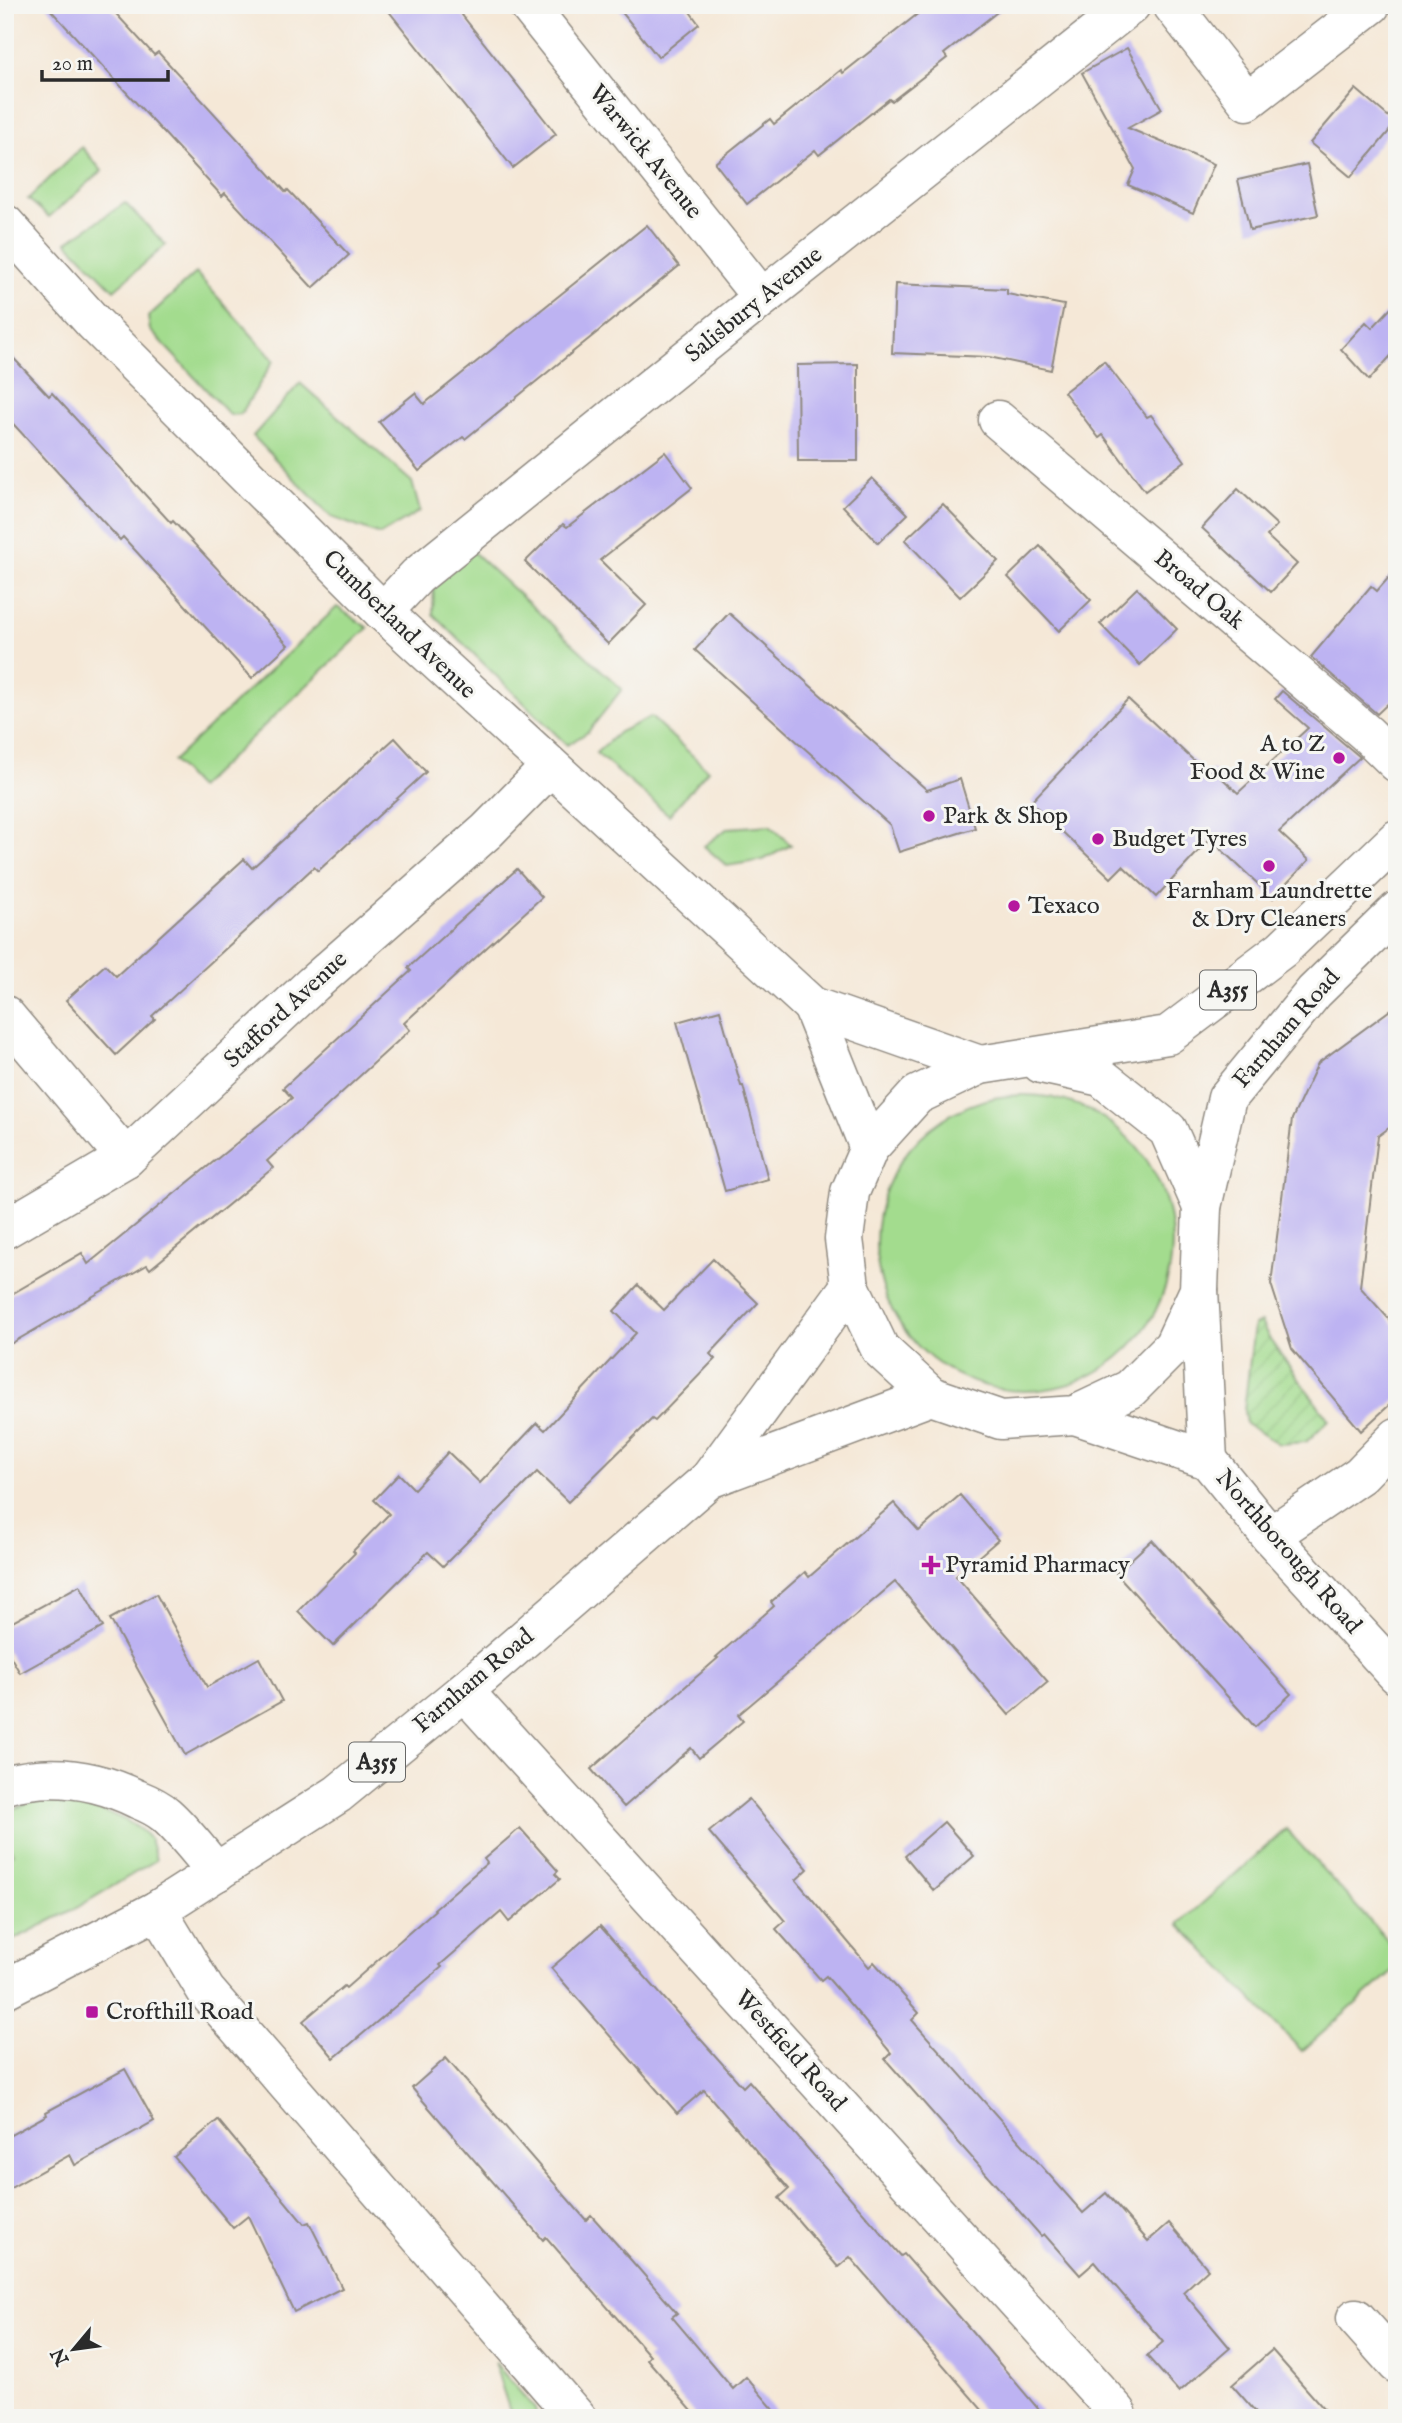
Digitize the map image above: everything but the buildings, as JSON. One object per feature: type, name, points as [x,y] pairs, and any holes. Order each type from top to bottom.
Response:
[{"type":"street","name":"Warwick Avenue","points":[[528,5],[762,298]]},
{"type":"street","name":"Salisbury Avenue","points":[[383,612],[417,576],[1131,5]]},
{"type":"street","points":[[1172,5],[1247,101],[1371,5]]},
{"type":"street","name":"Cumberland Avenue","points":[[5,224],[94,323],[383,612],[812,1006],[980,1065]]},
{"type":"street","name":"Broad Oak","points":[[998,420],[1366,733],[1397,763]]},
{"type":"street","name":"Stafford Avenue","points":[[5,1229],[126,1158],[313,984],[486,831],[550,767]]},
{"type":"street","name":"Farnham Road","points":[[1397,839],[1282,949],[1168,1035],[980,1065],[917,1095],[869,1148],[850,1192],[844,1239],[850,1286],[880,1349],[930,1396],[1001,1420],[1075,1415],[1130,1389],[1173,1346],[1199,1290],[1202,1207],[1227,1098],[1314,992],[1397,911]]},
{"type":"street","name":"Cumberland Avenue","points":[[812,1006],[869,1148]]},
{"type":"street","points":[[5,1015],[126,1158]]},
{"type":"street","name":"Farnham Road","points":[[1018,1060],[1101,1077],[1168,1130],[1202,1207]]},
{"type":"street","name":"Farnham Road","points":[[5,1989],[157,1910],[338,1794],[464,1690],[709,1479],[850,1286]]},
{"type":"street","name":"Northborough Road","points":[[1199,1290],[1208,1460]]},
{"type":"street","name":"Farnham Road","points":[[709,1479],[930,1396]]},
{"type":"street","name":"Northborough Road","points":[[1075,1415],[1208,1460],[1270,1536],[1397,1675]]},
{"type":"street","points":[[1270,1536],[1360,1475],[1397,1437]]},
{"type":"street","name":"Westfield Road","points":[[464,1690],[1116,2412]]},
{"type":"street","points":[[5,1785],[29,1778],[63,1777],[92,1781],[122,1791],[164,1813],[217,1872]]},
{"type":"street","points":[[157,1910],[206,1991],[577,2418]]},
{"type":"street","points":[[1356,2318],[1397,2364]]},
{"type":"green space","points":[[82,147],[102,171],[49,217],[28,199]]},
{"type":"green space","points":[[125,203],[166,245],[114,290],[67,242]]},
{"type":"green space","points":[[196,273],[274,360],[241,414],[230,415],[150,330],[148,317]]},
{"type":"green space","points":[[300,383],[412,482],[420,511],[380,535],[331,517],[253,436]]},
{"type":"green space","points":[[471,550],[622,689],[588,732],[567,745],[433,614],[434,575]]},
{"type":"green space","points":[[337,607],[368,628],[198,788],[173,761]]},
{"type":"green space","points":[[651,717],[708,770],[669,815],[596,753],[619,732]]},
{"type":"green space","points":[[770,825],[791,845],[763,860],[727,866],[704,846],[728,828]]},
{"type":"green space","points":[[1024,1095],[1053,1098],[1094,1113],[1118,1129],[1138,1149],[1154,1173],[1165,1200],[1172,1243],[1169,1272],[1154,1313],[1138,1337],[1118,1357],[1094,1373],[1067,1384],[1024,1391],[995,1388],[954,1373],[930,1357],[910,1337],[894,1313],[883,1286],[876,1243],[879,1214],[894,1173],[910,1149],[930,1129],[954,1113],[981,1102]]},
{"type":"green space","points":[[1261,1322],[1270,1340],[1329,1420],[1306,1442],[1279,1444],[1246,1424],[1244,1411],[1254,1325]]},
{"type":"green space","points":[[52,1799],[90,1807],[130,1823],[149,1838],[156,1860],[78,1907],[5,1944],[5,1858],[13,1853],[5,1840],[5,1813],[30,1802]]},
{"type":"green space","points":[[1286,1829],[1397,1951],[1397,1967],[1302,2051],[1179,1924]]},
{"type":"green space","points":[[494,2362],[535,2409],[537,2418],[512,2418]]},
{"type":"place","name":"A to Z Food & Wine","points":[[1339,758]]},
{"type":"place","name":"Park & Shop","points":[[929,816]]},
{"type":"place","name":"Budget Tyres","points":[[1098,839]]},
{"type":"place","name":"Farnham Laundrette & Dry Cleaners","points":[[1269,866]]},
{"type":"place","name":"Texaco","points":[[1014,906]]},
{"type":"place","name":"Pyramid Pharmacy","points":[[931,1565]]},
{"type":"place","name":"Crofthill Road","points":[[92,2012]]}]
